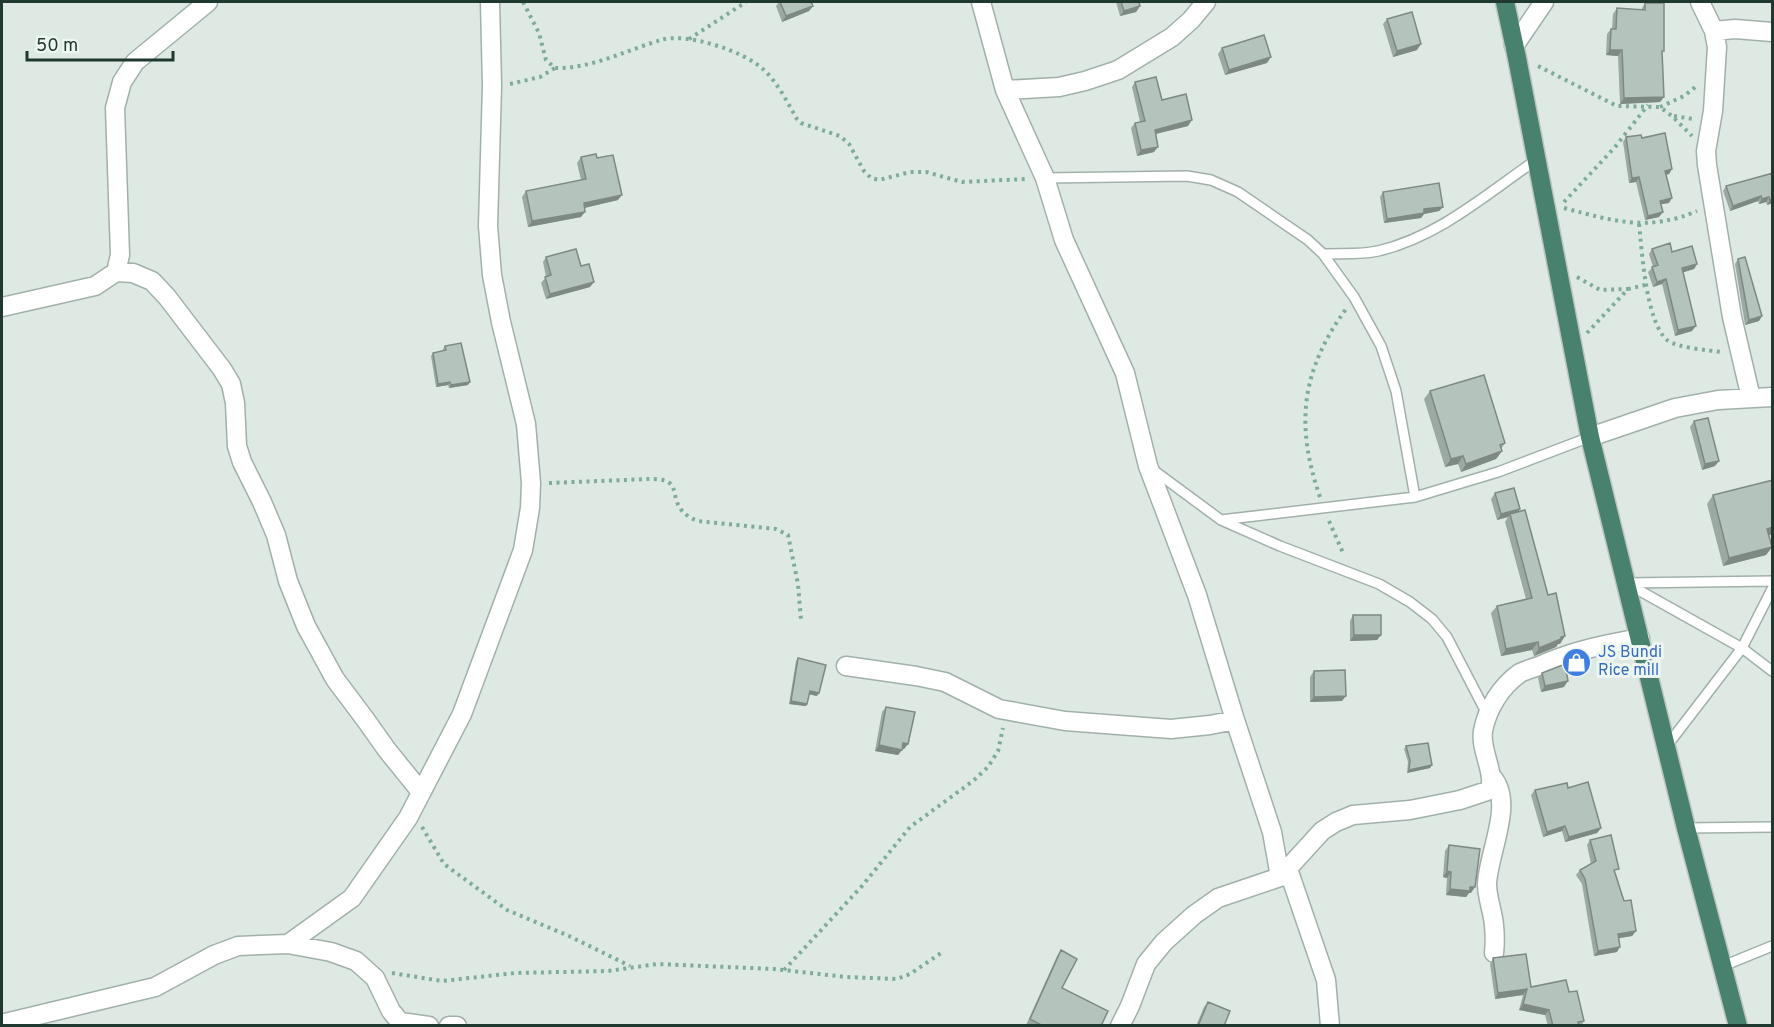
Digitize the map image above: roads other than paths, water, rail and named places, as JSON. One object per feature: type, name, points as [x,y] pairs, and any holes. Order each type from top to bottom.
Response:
[{"type":"highway","points":[[1505,2],[1590,437],[1686,828],[1738,1026]]},
{"type":"street","points":[[116,272],[120,247],[115,108],[122,82],[135,62],[208,2]]},
{"type":"street","points":[[288,944],[352,898],[412,808],[462,714],[523,550],[530,508],[531,483],[526,424],[501,322],[492,275],[488,226],[492,86],[490,2]]},
{"type":"street","points":[[981,2],[1005,90],[1045,178],[1064,240],[1125,373],[1148,466],[1197,596],[1234,720],[1284,873],[1326,980],[1330,1026]]},
{"type":"street","points":[[1005,90],[1059,87],[1118,70],[1172,37],[1206,2]]},
{"type":"street","points":[[1516,52],[1544,2]]},
{"type":"street","points":[[1700,2],[1714,31],[1717,65],[1713,111],[1706,151],[1724,273],[1751,398]]},
{"type":"street","points":[[1714,31],[1735,29],[1773,32]]},
{"type":"street","points":[[2,306],[95,286],[116,272],[133,273],[152,281],[191,327],[231,384],[235,403],[234,429],[242,462],[276,535],[288,581],[306,626],[335,679],[421,792]]},
{"type":"street","points":[[1590,437],[1675,408],[1718,400],[1773,397]]},
{"type":"street","points":[[1494,953],[1494,927],[1487,882],[1497,837],[1501,803],[1500,786],[1492,777],[1485,757],[1483,738],[1488,715],[1496,698],[1521,673],[1581,650],[1640,638]]},
{"type":"street","points":[[846,666],[945,682],[999,710],[1065,721],[1171,729],[1234,720]]},
{"type":"street","points":[[1120,1026],[1146,964],[1164,942],[1194,915],[1218,898],[1284,873],[1322,831],[1336,822],[1353,816],[1410,810],[1467,798],[1490,789],[1492,777]]},
{"type":"street","points":[[4,1022],[155,987],[214,955],[238,946],[288,944],[331,952],[356,961],[375,978],[391,1011],[400,1022],[429,1026]]},
{"type":"street","points":[[448,1026],[457,1026]]},
{"type":"lane","points":[[1323,254],[1376,252],[1414,240],[1447,222],[1536,160]]},
{"type":"lane","points":[[1045,178],[1187,176],[1211,180],[1254,201],[1323,254],[1354,297],[1381,346],[1396,391],[1415,497]]},
{"type":"lane","points":[[1221,520],[1415,497],[1498,472],[1590,437]]},
{"type":"lane","points":[[1148,466],[1221,520],[1280,546],[1352,572],[1400,596],[1432,619],[1447,637],[1488,715]]},
{"type":"lane","points":[[1626,583],[1773,581]]},
{"type":"lane","points":[[1626,583],[1742,648],[1773,671]]},
{"type":"lane","points":[[1666,747],[1742,648],[1773,589]]},
{"type":"lane","points":[[1686,828],[1773,827]]},
{"type":"lane","points":[[1723,966],[1773,946]]},
{"type":"place","name":"JS Bundi Rice mill","points":[[1577,662]]}]
